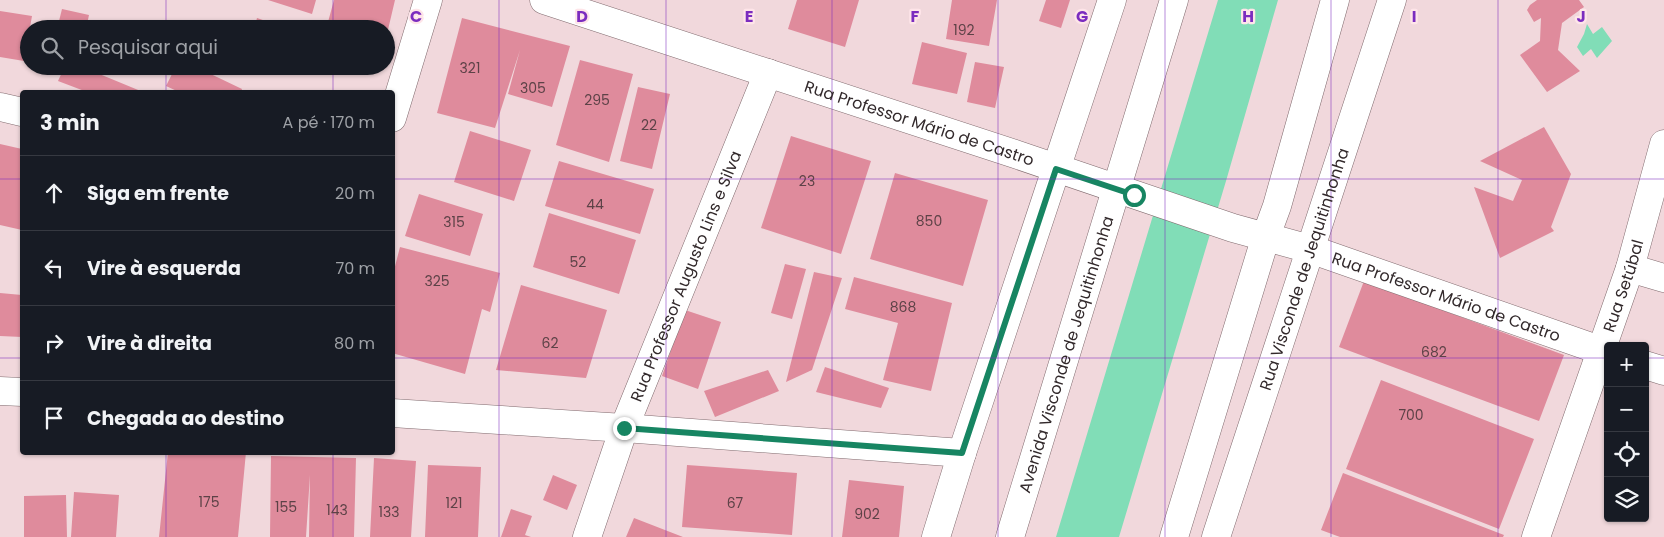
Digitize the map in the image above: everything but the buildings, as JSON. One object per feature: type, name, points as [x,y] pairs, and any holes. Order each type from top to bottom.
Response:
[{"type":"street","points":[[395,108],[428,0]]},
{"type":"street","name":"Rua Professor Mário de Castro","points":[[544,0],[1233,228],[1310,249],[1604,352]]},
{"type":"street","points":[[936,537],[1112,0]]},
{"type":"street","name":"Avenida Visconde de Jequitinhonha","points":[[1010,537],[1174,0]]},
{"type":"street","points":[[1174,537],[1266,236],[1280,197],[1335,0]]},
{"type":"street","name":"Rua Visconde de Jequitinhonha","points":[[1216,537],[1392,0]]},
{"type":"street","name":"Rua Professor Augusto Lins e Silva","points":[[587,537],[624,428],[768,73]]},
{"type":"street","points":[[0,107],[20,112]]},
{"type":"street","name":"Rua Setúbal","points":[[1608,342],[1664,144]]},
{"type":"street","points":[[1630,268],[1660,277]]},
{"type":"street","name":"Rua Setúbal","points":[[1536,537],[1604,355]]},
{"type":"street","points":[[1649,366],[1664,371]]},
{"type":"street","points":[[0,391],[20,392]]},
{"type":"street","points":[[395,413],[962,453]]},
{"type":"shaded area","points":[[1218,0],[1278,0],[1226,181],[1119,537],[1056,537]]},
{"type":"shaded area","points":[[1587,24],[1593,34],[1602,27],[1612,41],[1597,58],[1591,49],[1583,56],[1577,47]]},
{"type":"route","points":[[624,428],[962,453],[1056,169],[1134,195]]}]
